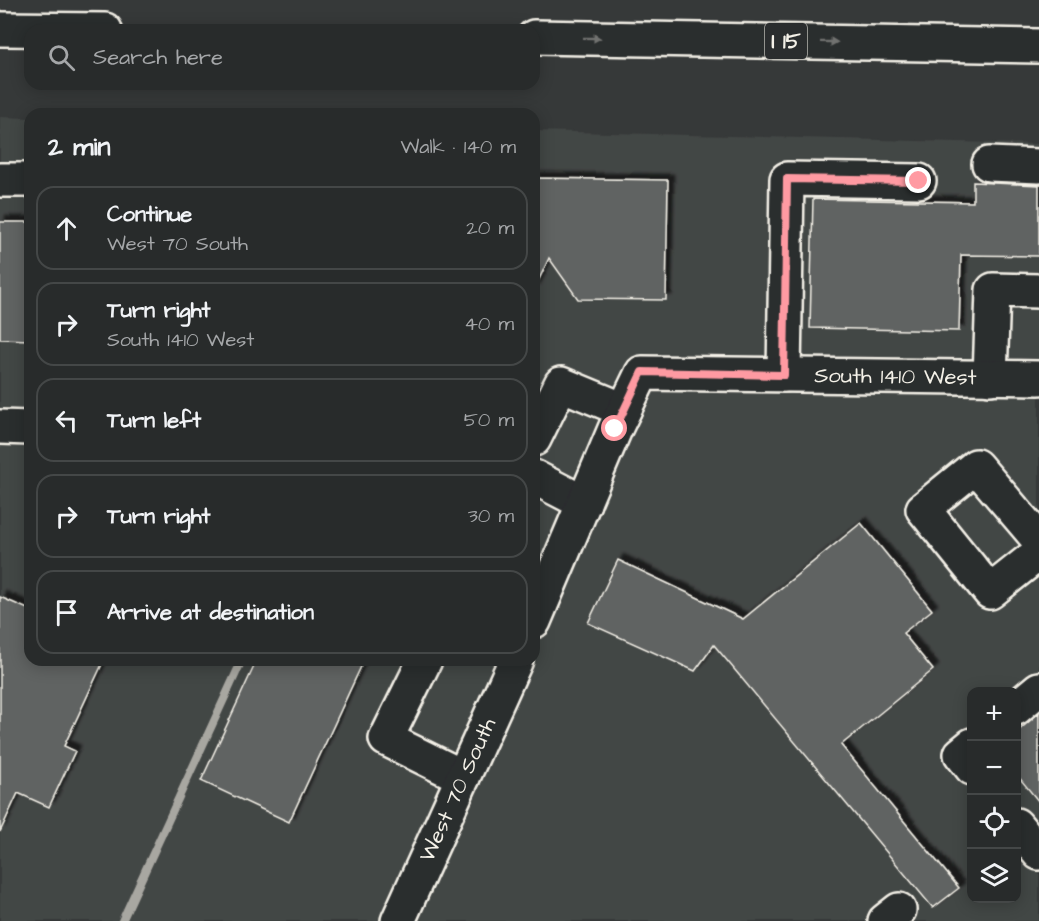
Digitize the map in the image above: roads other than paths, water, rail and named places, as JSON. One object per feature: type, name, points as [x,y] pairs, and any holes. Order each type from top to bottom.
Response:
[{"type":"main road","points":[[0,28],[24,28]]},
{"type":"main road","name":"I 15","points":[[540,37],[1039,45]]},
{"type":"main road","points":[[988,164],[1039,166]]},
{"type":"main road","points":[[784,375],[787,179],[919,181]]},
{"type":"main road","points":[[0,180],[24,180]]},
{"type":"main road","points":[[990,378],[993,290],[1039,291]]},
{"type":"main road","name":"South 1410 West","points":[[624,410],[642,372],[1039,378]]},
{"type":"main road","points":[[540,427],[561,384],[624,410],[540,607]]},
{"type":"main road","points":[[0,427],[24,428]]},
{"type":"main road","points":[[1039,540],[976,466],[923,509],[990,592],[1039,553]]},
{"type":"main road","points":[[540,480],[584,503]]},
{"type":"main road","points":[[422,666],[386,739],[464,777]]},
{"type":"main road","name":"West 70 South","points":[[398,921],[513,666]]},
{"type":"main road","points":[[1021,705],[1039,689]]},
{"type":"main road","points":[[967,749],[961,754],[967,762]]},
{"type":"main road","points":[[1021,830],[1039,853]]},
{"type":"waterway","points":[[122,921],[239,666]]}]
